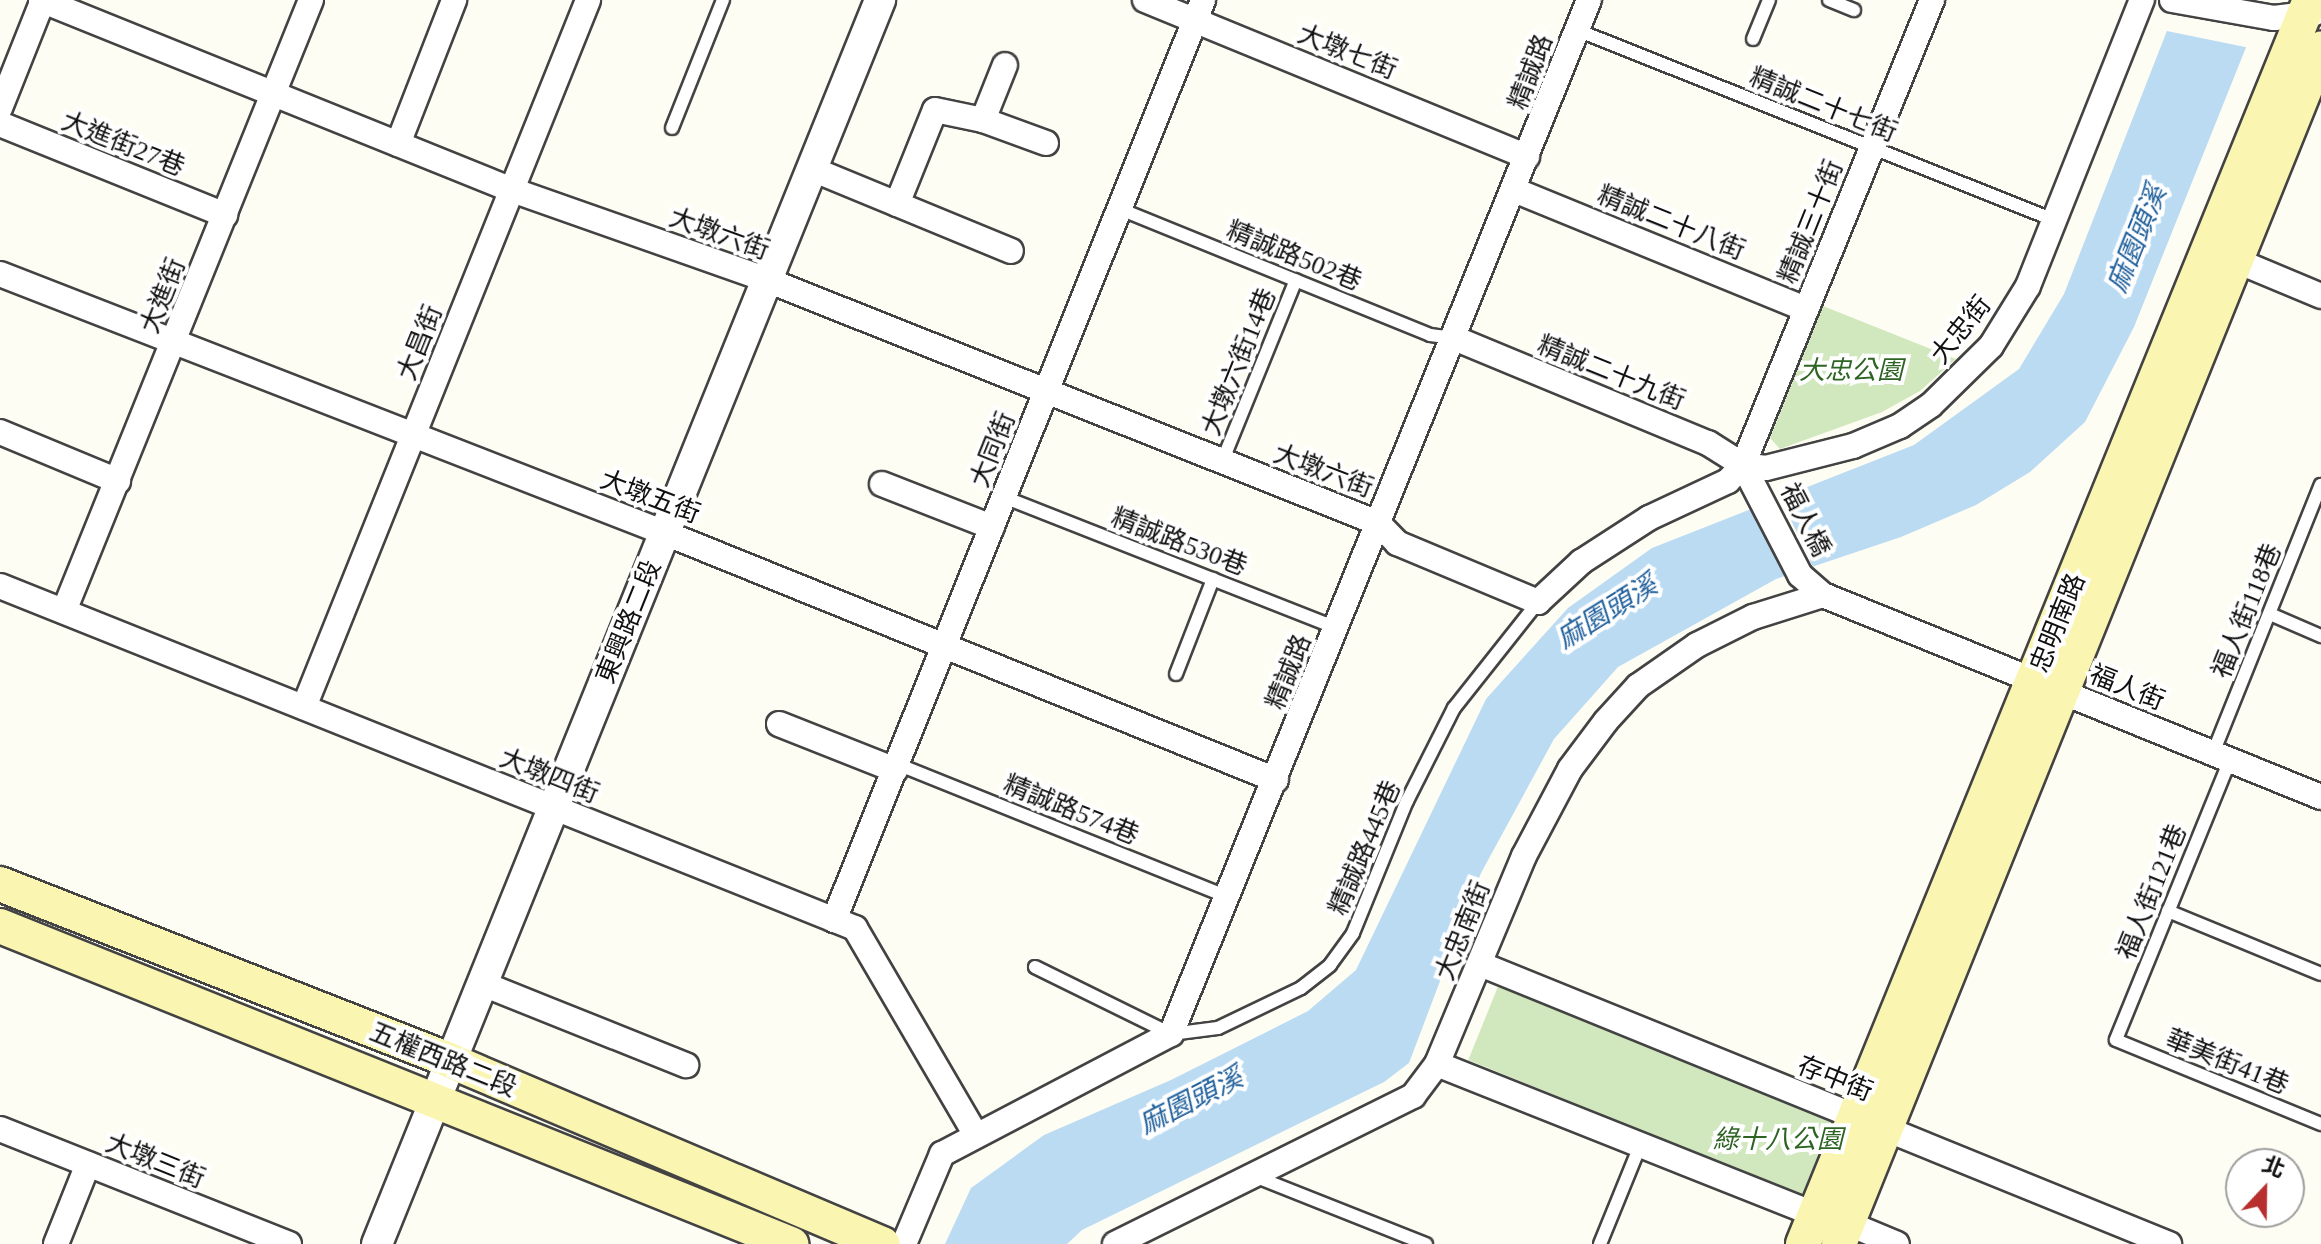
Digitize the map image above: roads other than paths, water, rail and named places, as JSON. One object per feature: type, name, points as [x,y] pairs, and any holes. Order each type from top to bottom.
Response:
[{"type":"main road","name":"忠明南路","points":[[2223,255],[2303,11]]},
{"type":"main road","name":"忠明南路","points":[[1808,1229],[1868,1123],[2223,255],[2321,49]]},
{"type":"main road","name":"五權西路二段","points":[[0,884],[451,1061],[883,1244]]},
{"type":"main road","name":"五權西路二段","points":[[0,926],[435,1098],[791,1244]]},
{"type":"main road","name":"忠明南路","points":[[1843,1234],[1868,1123]]},
{"type":"street","name":"大墩六街","points":[[42,0],[512,190],[767,280],[1378,523],[1397,543],[1538,602]]},
{"type":"street","points":[[0,108],[42,0]]},
{"type":"street","name":"大進街","points":[[64,611],[311,0]]},
{"type":"street","points":[[398,144],[454,0]]},
{"type":"street","name":"大昌街","points":[[304,707],[588,0]]},
{"type":"street","name":"東興路二段","points":[[377,1244],[880,0]]},
{"type":"street","name":"大墩七街","points":[[1145,0],[1199,10],[1527,157]]},
{"type":"street","name":"精誠路","points":[[1171,1034],[1589,0]]},
{"type":"street","name":"精誠三十街","points":[[1743,465],[1932,0]]},
{"type":"street","name":"大忠街","points":[[1743,465],[1766,468],[1853,446],[1931,405],[1991,346],[2028,286],[2142,0]]},
{"type":"street","points":[[2174,1],[2303,11]]},
{"type":"street","name":"大同街","points":[[834,920],[1199,10]]},
{"type":"street","points":[[983,120],[1005,65]]},
{"type":"street","points":[[897,204],[935,110],[983,120],[1046,143]]},
{"type":"street","name":"大進街27巷","points":[[0,124],[225,215]]},
{"type":"street","points":[[812,169],[1011,251]]},
{"type":"street","name":"精誠二十八街","points":[[1514,190],[1806,309]]},
{"type":"street","points":[[2223,255],[2321,296]]},
{"type":"street","name":"大墩五街","points":[[0,274],[665,533],[1276,780]]},
{"type":"street","name":"精誠二十九街","points":[[1454,338],[1708,443],[1743,465]]},
{"type":"street","points":[[0,432],[118,481]]},
{"type":"street","points":[[1538,602],[1581,562],[1649,518],[1728,481],[1743,465]]},
{"type":"street","name":"福人橋","points":[[1743,465],[1800,575],[1823,595]]},
{"type":"street","points":[[882,484],[992,527]]},
{"type":"street","name":"大墩四街","points":[[0,586],[855,928],[976,1135]]},
{"type":"street","name":"福人街","points":[[1823,595],[2321,797]]},
{"type":"street","name":"大忠南街","points":[[1115,1244],[1413,1096],[1437,1064],[1524,856],[1570,769],[1638,686],[1739,624],[1823,595]]},
{"type":"street","points":[[779,724],[896,767]]},
{"type":"street","name":"存中街","points":[[1480,964],[2169,1244]]},
{"type":"street","points":[[483,984],[686,1065]]},
{"type":"street","points":[[904,1244],[942,1154],[1171,1034]]},
{"type":"street","points":[[1437,1064],[1640,1146],[1808,1229]]},
{"type":"street","name":"大墩三街","points":[[0,1129],[289,1244]]},
{"type":"street","points":[[56,1244],[88,1164]]},
{"type":"street","points":[[1843,1234],[1897,1244]]},
{"type":"lane","points":[[672,128],[723,0]]},
{"type":"lane","points":[[1753,39],[1769,0]]},
{"type":"lane","points":[[1829,0],[1854,10]]},
{"type":"lane","name":"精誠二十七街","points":[[1577,30],[2054,220]]},
{"type":"lane","name":"精誠路502巷","points":[[1120,209],[1430,335],[1454,338]]},
{"type":"lane","name":"大墩六街14巷","points":[[1222,462],[1296,280]]},
{"type":"lane","name":"福人街118巷","points":[[2221,757],[2270,614],[2321,485]]},
{"type":"lane","name":"精誠路530巷","points":[[1004,497],[1337,628]]},
{"type":"lane","points":[[1176,674],[1213,579]]},
{"type":"lane","name":"精誠路445巷","points":[[1171,1034],[1218,1028],[1301,988],[1330,965],[1353,933],[1407,801],[1454,708],[1538,602]]},
{"type":"lane","points":[[2270,614],[2321,636]]},
{"type":"lane","name":"福人街121巷","points":[[2116,1040],[2168,911],[2221,757]]},
{"type":"lane","name":"精誠路574巷","points":[[896,767],[1228,897]]},
{"type":"lane","points":[[2168,911],[2321,974]]},
{"type":"lane","points":[[1035,967],[1171,1034]]},
{"type":"lane","name":"華美街41巷","points":[[2116,1040],[2321,1124]]},
{"type":"lane","points":[[1600,1244],[1640,1146]]},
{"type":"lane","points":[[1254,1176],[1426,1244]]},
{"type":"water","name":"麻園頭溪","points":[[2179,0],[2265,0],[2134,327],[2085,422],[2030,472],[1976,505],[1901,537],[1776,579],[1618,667],[1554,739],[1481,873],[1409,1063],[1384,1082],[1082,1230],[1067,1244],[945,1244],[971,1188],[1044,1135],[1171,1080],[1308,1011],[1356,970],[1486,699],[1568,608],[1652,548],[1914,445],[2019,369],[2064,294]]},
{"type":"park label","name":"大忠公園","points":[[1851,371]]},
{"type":"park label","name":"綠十八公園","points":[[1778,1140]]}]
